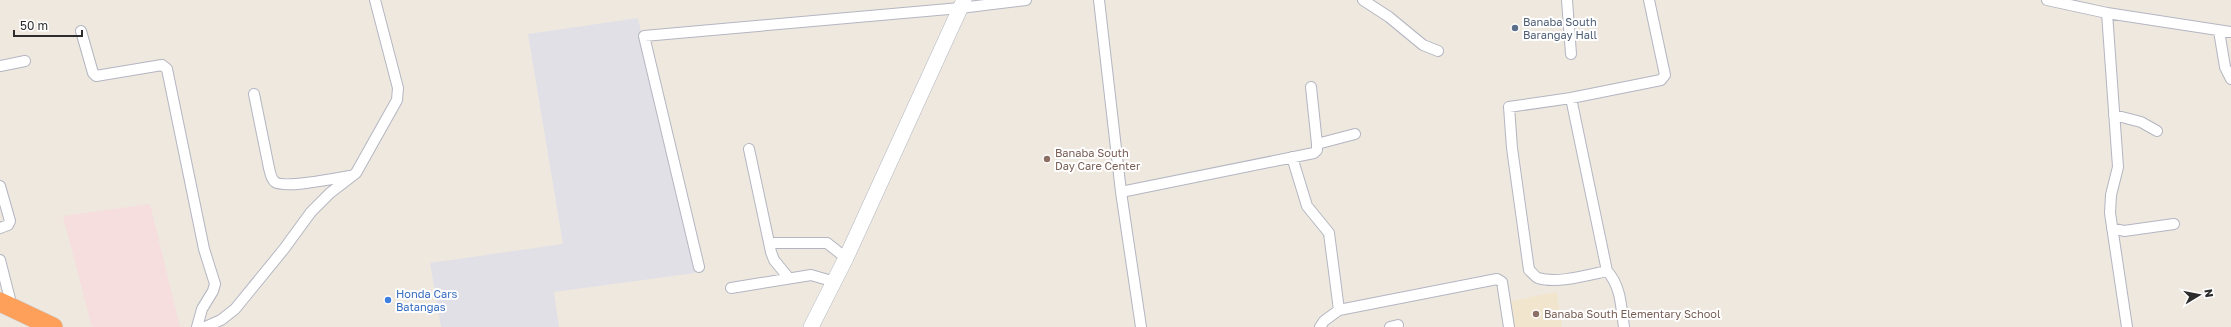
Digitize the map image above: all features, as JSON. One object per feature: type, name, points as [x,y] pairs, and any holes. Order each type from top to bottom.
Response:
[{"type":"highway","points":[[6,304],[53,327]]},
{"type":"street","points":[[205,327],[221,320],[236,309],[284,250],[311,212],[350,176],[356,173],[396,100],[398,88],[375,0]]},
{"type":"street","points":[[699,267],[644,36],[962,4],[1026,0]]},
{"type":"street","points":[[1099,0],[1121,192],[1141,327]]},
{"type":"street","points":[[1363,0],[1389,17],[1423,45],[1438,51]]},
{"type":"street","points":[[1567,0],[1571,54]]},
{"type":"street","points":[[1607,271],[1573,278],[1537,278],[1529,270],[1509,106],[1571,98],[1661,80],[1665,75],[1649,0]]},
{"type":"street","points":[[2047,0],[2107,13],[2231,32]]},
{"type":"street","points":[[812,327],[835,282],[962,4]]},
{"type":"street","points":[[2107,13],[2118,167],[2111,196],[2110,212],[2127,327]]},
{"type":"street","points":[[81,31],[93,73],[96,76],[162,65],[167,70],[204,249],[215,284],[213,291],[202,310],[197,327]]},
{"type":"street","points":[[2219,31],[2225,67],[2231,79]]},
{"type":"street","points":[[0,66],[25,61]]},
{"type":"street","points":[[1121,192],[1314,153],[1317,150],[1317,144],[1311,87]]},
{"type":"street","points":[[254,94],[272,180],[280,184],[350,176]]},
{"type":"street","points":[[1571,98],[1607,271],[1615,279],[1618,288],[1624,327]]},
{"type":"street","points":[[2114,115],[2141,122],[2157,131]]},
{"type":"street","points":[[1317,144],[1355,134]]},
{"type":"street","points":[[748,149],[756,189],[774,260],[788,277]]},
{"type":"street","points":[[1292,157],[1307,206],[1329,232],[1339,310]]},
{"type":"street","points":[[0,186],[10,221],[8,225],[0,228]]},
{"type":"street","points":[[2112,228],[2124,230],[2174,224]]},
{"type":"street","points":[[770,243],[827,243],[846,258]]},
{"type":"street","points":[[0,260],[6,304]]},
{"type":"street","points":[[731,288],[788,277],[811,275],[835,282]]},
{"type":"street","points":[[1320,327],[1324,321],[1339,310],[1500,279],[1509,327]]},
{"type":"shaded area","points":[[638,18],[695,273],[554,292],[559,327],[441,327],[430,263],[563,244],[528,34]]},
{"type":"shaded area","points":[[150,204],[180,327],[92,327],[63,216]]},
{"type":"shaded area","name":"Banaba South Elementary School","points":[[1557,292],[1562,327],[1514,327],[1510,301]]},
{"type":"place","name":"Banaba South Barangay Hall","points":[[1515,28]]},
{"type":"place","name":"Banaba South Day Care Center","points":[[1047,159]]},
{"type":"place","name":"Honda Cars Batangas","points":[[388,300]]},
{"type":"place","name":"Banaba South Elementary School","points":[[1536,314]]}]
